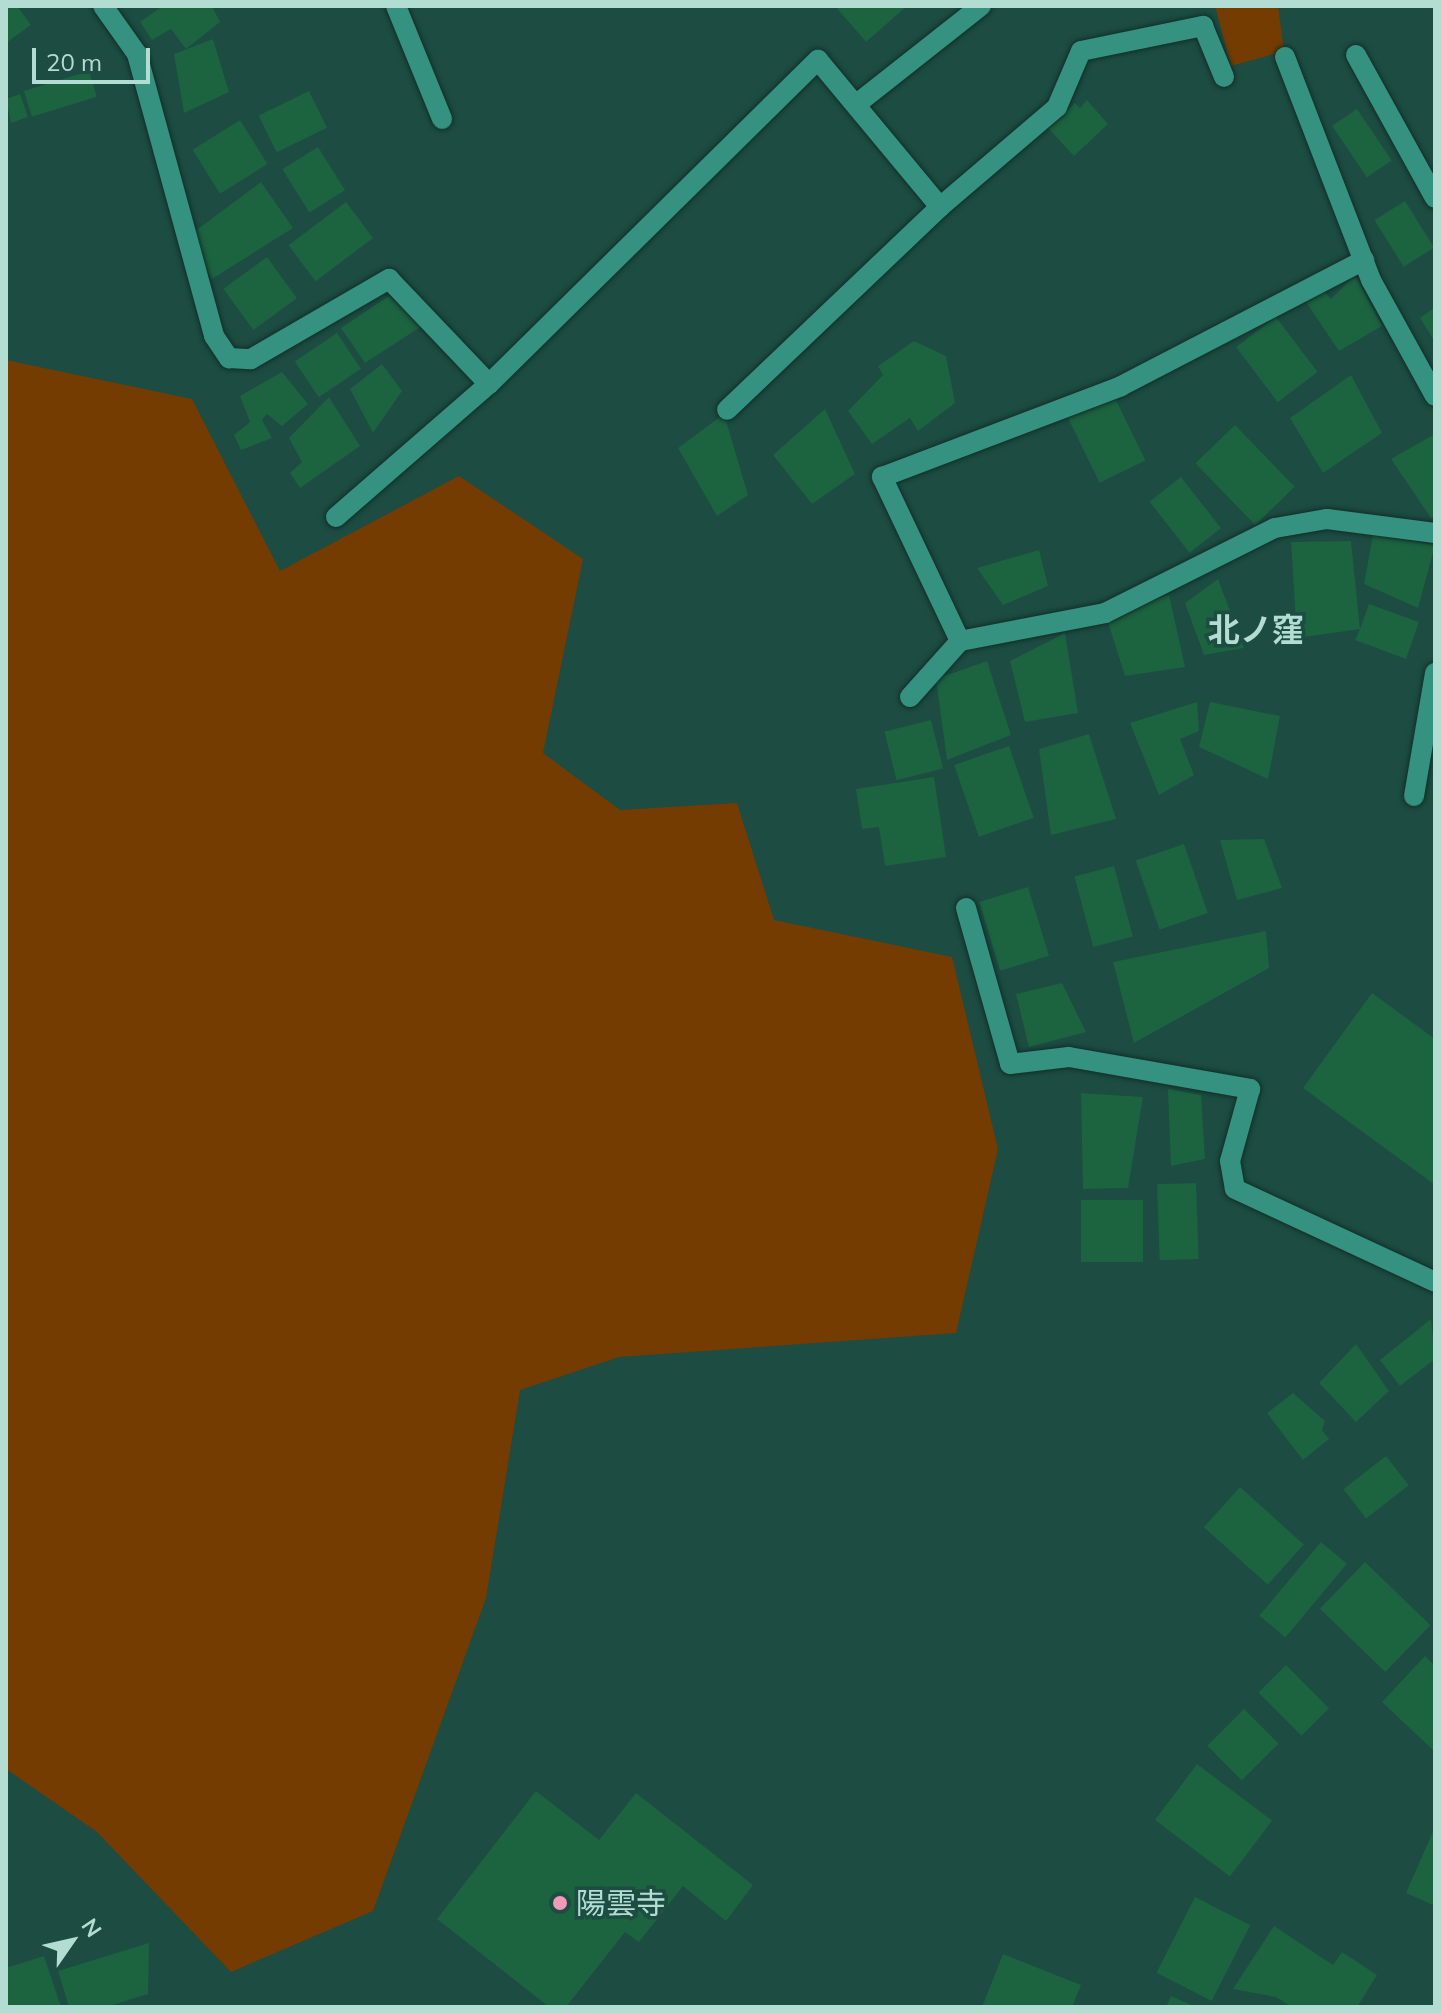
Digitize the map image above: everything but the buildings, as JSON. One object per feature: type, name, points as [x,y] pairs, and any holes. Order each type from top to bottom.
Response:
[{"type":"street","points":[[103,6],[137,54],[214,336],[229,358],[251,359],[389,279],[489,384]]},
{"type":"street","points":[[396,6],[442,119]]},
{"type":"street","points":[[858,103],[981,6]]},
{"type":"street","points":[[727,410],[940,207],[1057,107],[1081,51],[1203,26],[1224,77]]},
{"type":"street","points":[[1356,55],[1435,198]]},
{"type":"street","points":[[1285,57],[1364,260],[1435,396]]},
{"type":"street","points":[[336,517],[489,384],[818,60],[858,103],[940,207]]},
{"type":"street","points":[[960,641],[882,477],[1121,386],[1364,260]]},
{"type":"street","points":[[910,697],[960,641],[1105,613],[1275,528],[1327,519],[1435,533]]},
{"type":"street","points":[[1414,796],[1435,673]]},
{"type":"street","points":[[966,908],[1010,1064],[1069,1057],[1250,1089],[1230,1161],[1235,1189],[1435,1282]]},
{"type":"shaded area","points":[[1215,6],[1278,6],[1284,51],[1231,66]]},
{"type":"shaded area","points":[[6,360],[192,399],[280,571],[459,476],[583,559],[543,753],[620,810],[737,803],[774,920],[952,957],[998,1149],[956,1333],[619,1357],[520,1390],[486,1598],[373,1911],[231,1972],[97,1832],[6,1769]]},
{"type":"place","name":"陽雲寺","points":[[560,1903]]},
{"type":"district","name":"北ノ窪","points":[[1256,629]]}]
